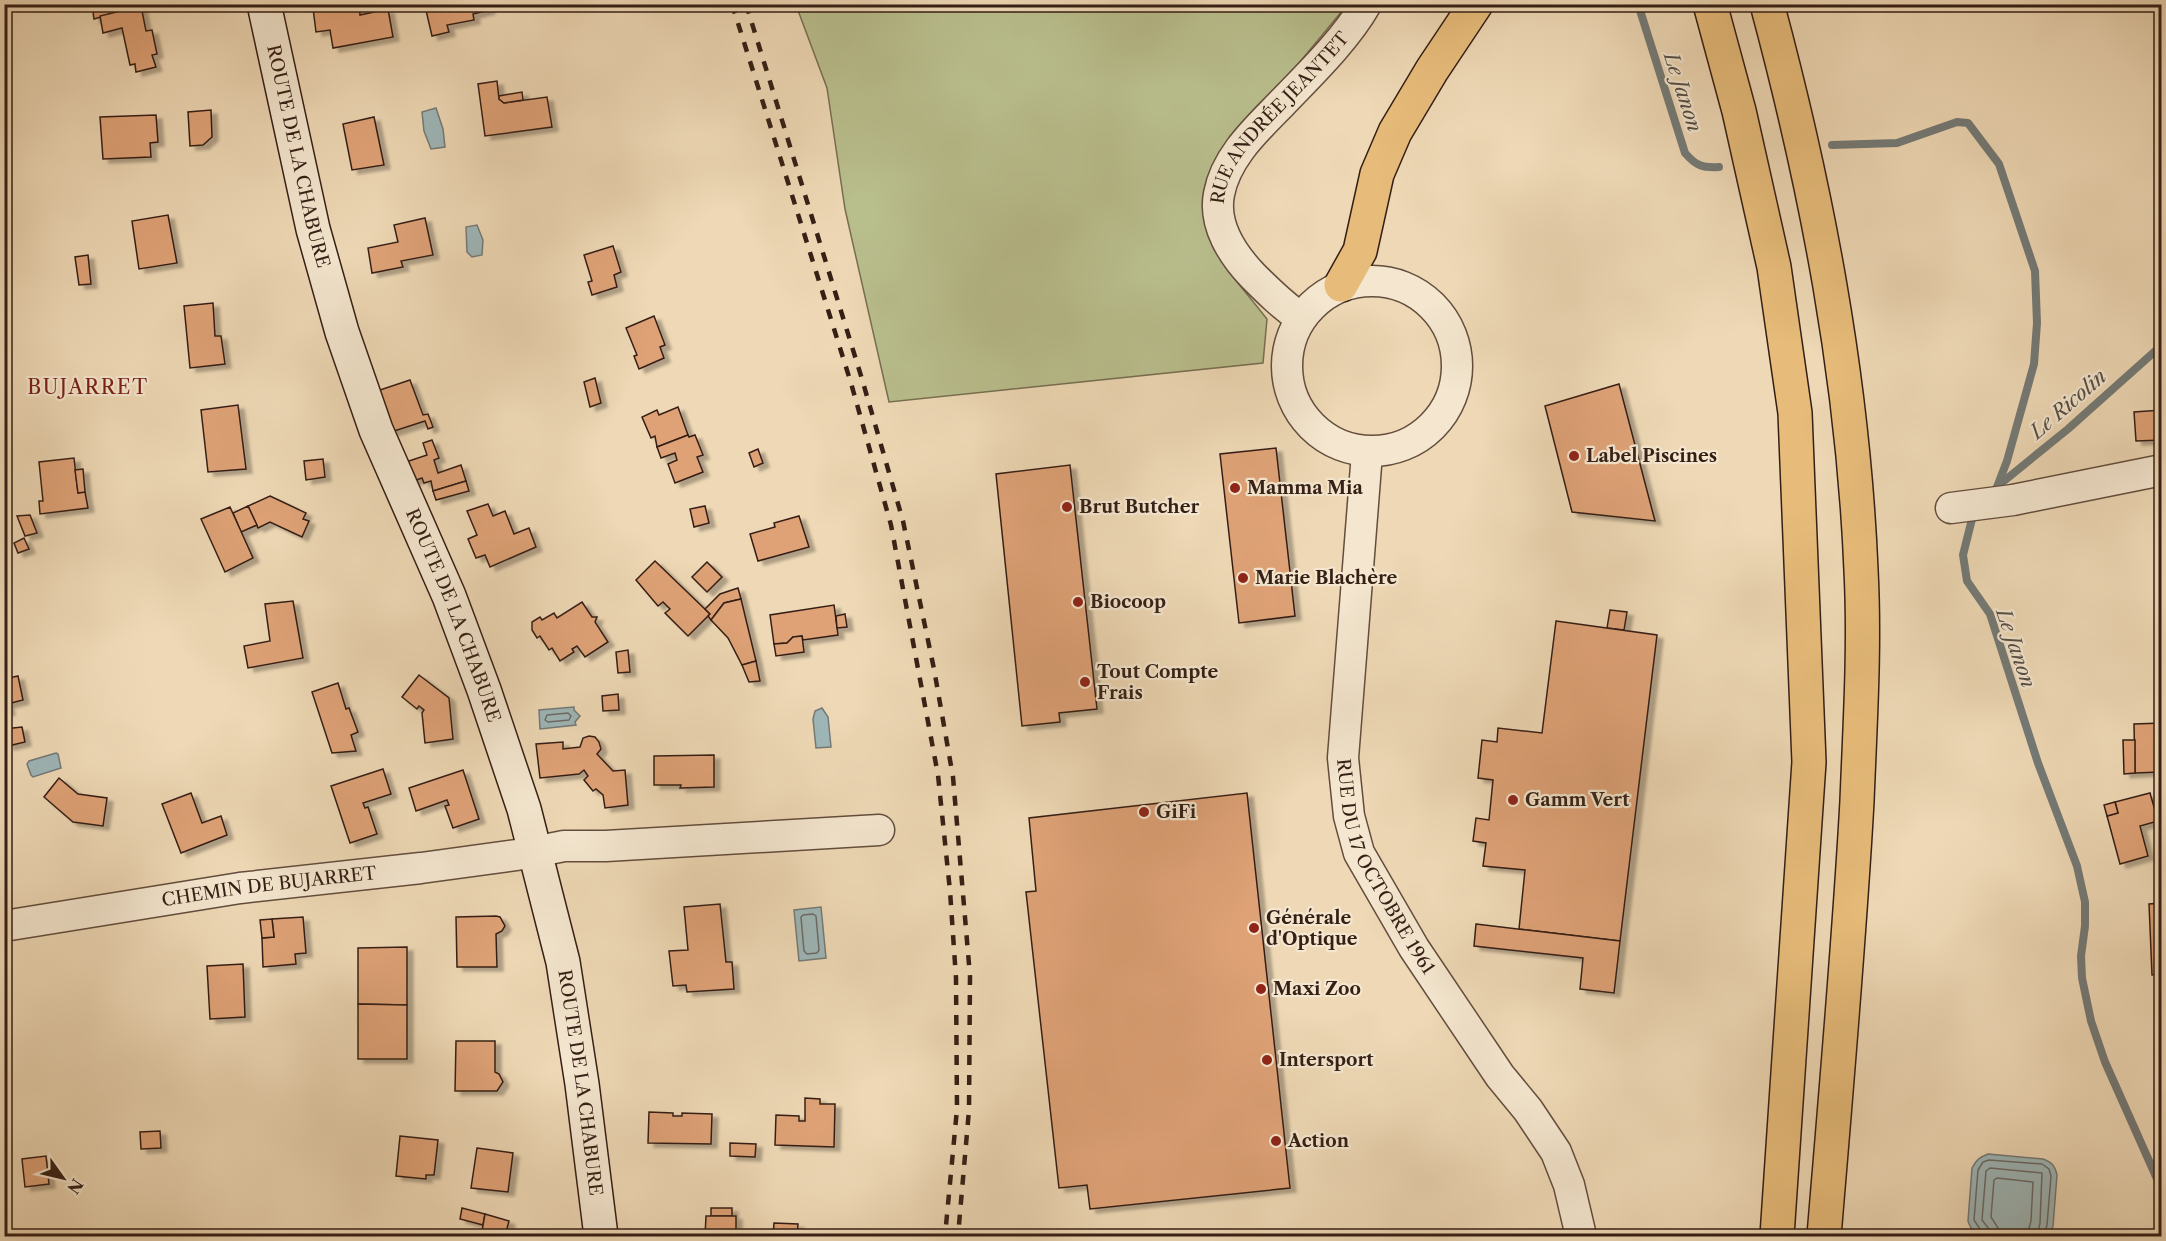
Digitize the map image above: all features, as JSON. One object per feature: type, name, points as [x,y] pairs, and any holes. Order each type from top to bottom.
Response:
[{"type":"highway","points":[[1341,285],[1360,251],[1377,174],[1395,132],[1431,70],[1476,4]]},
{"type":"highway","points":[[1710,4],[1739,111],[1774,267],[1795,413],[1809,762],[1777,1236]]},
{"type":"highway","points":[[1767,4],[1800,136],[1830,286],[1845,381],[1855,471],[1861,572],[1862,670],[1851,913],[1824,1236]]},
{"type":"main road","name":"ROUTE DE LA CHABURE","points":[[264,4],[313,229],[342,332],[376,430],[449,596],[484,690],[536,851],[563,962],[582,1084],[601,1236]]},
{"type":"street","name":"RUE ANDRÉE JEANTET","points":[[1301,318],[1285,308],[1246,269],[1229,246],[1220,219],[1219,196],[1225,174],[1247,139],[1321,62],[1366,4]]},
{"type":"street","points":[[1360,280],[1379,281],[1404,287],[1427,301],[1444,320],[1454,344],[1457,370],[1452,396],[1439,419],[1420,437],[1396,448],[1367,453],[1343,447],[1317,432],[1299,411],[1288,384],[1287,355],[1301,318],[1310,307],[1341,285],[1360,280]]},
{"type":"street","name":"RUE DU 17 OCTOBRE 1961","points":[[1367,453],[1343,758],[1349,816],[1359,853],[1414,948],[1500,1076],[1528,1110],[1556,1152],[1569,1185],[1581,1236]]},
{"type":"street","points":[[1959,507],[2013,500],[2162,470]]},
{"type":"street","name":"CHEMIN DE BUJARRET","points":[[4,926],[240,888],[421,868],[564,846],[606,846],[879,830]]},
{"type":"green space","points":[[796,5],[1347,5],[1238,137],[1211,239],[1226,268],[1267,319],[1263,363],[889,402],[845,209],[827,88]]},
{"type":"water","points":[[436,108],[443,129],[445,147],[431,149],[424,131],[422,112]]},
{"type":"water","points":[[477,225],[483,240],[482,255],[472,257],[467,252],[466,227]]},
{"type":"water","points":[[574,707],[580,716],[575,722],[576,725],[540,729],[539,710]]},
{"type":"water","points":[[822,708],[828,717],[831,747],[816,748],[813,719],[815,711]]},
{"type":"water","points":[[56,753],[61,768],[33,777],[31,775],[27,764],[29,761]]},
{"type":"water","points":[[821,907],[826,958],[799,961],[794,910]]},
{"type":"water","points":[[1988,1154],[2043,1159],[2053,1165],[2057,1175],[2053,1226],[2050,1234],[2047,1236],[1983,1236],[1972,1229],[1968,1221],[1972,1168],[1979,1159]]},
{"type":"building","points":[[117,4],[141,4],[141,6],[118,12]]},
{"type":"building","points":[[117,4],[118,12],[94,19],[92,5]]},
{"type":"building","points":[[332,4],[359,4],[360,15],[388,9],[393,37],[333,48],[330,30],[316,32],[313,8]]},
{"type":"building","points":[[488,4],[489,10],[473,14],[474,20],[447,25],[449,32],[432,36],[425,6]]},
{"type":"building","points":[[141,6],[146,31],[152,30],[157,54],[152,55],[156,67],[136,72],[135,64],[130,65],[122,28],[103,33],[100,16]]},
{"type":"building","points":[[497,81],[499,99],[504,103],[547,97],[552,127],[485,136],[478,84]]},
{"type":"building","points":[[522,92],[523,100],[504,103],[499,99],[499,96]]},
{"type":"building","points":[[211,110],[212,137],[203,145],[190,146],[188,112]]},
{"type":"building","points":[[156,115],[158,142],[150,143],[151,157],[103,159],[100,117]]},
{"type":"building","points":[[374,117],[384,165],[352,170],[343,124]]},
{"type":"building","points":[[168,215],[177,263],[139,269],[132,221]]},
{"type":"building","points":[[425,218],[433,255],[401,261],[403,267],[372,273],[368,248],[398,242],[394,225]]},
{"type":"building","points":[[613,246],[621,272],[614,275],[617,287],[592,295],[588,282],[592,281],[584,255]]},
{"type":"building","points":[[88,255],[91,284],[79,285],[75,257]]},
{"type":"building","points":[[213,303],[215,336],[221,336],[225,364],[190,368],[184,306]]},
{"type":"building","points":[[654,316],[665,345],[660,347],[664,358],[639,369],[634,356],[637,355],[626,328]]},
{"type":"building","points":[[595,378],[601,403],[590,407],[584,382]]},
{"type":"building","points":[[410,380],[423,415],[428,414],[433,427],[428,429],[425,421],[391,432],[374,392]]},
{"type":"building","points":[[1619,384],[1655,521],[1572,512],[1545,406]]},
{"type":"building","points":[[238,405],[246,469],[208,472],[201,410]]},
{"type":"building","points":[[678,407],[688,435],[657,447],[655,436],[651,438],[642,417],[657,410],[659,415]]},
{"type":"building","points":[[2162,410],[2162,440],[2136,441],[2134,412]]},
{"type":"building","points":[[688,435],[689,437],[695,435],[703,455],[697,457],[703,472],[675,483],[668,464],[677,460],[675,453],[661,458],[657,447]]},
{"type":"building","points":[[432,440],[439,458],[434,460],[438,473],[461,465],[466,481],[433,491],[431,481],[424,483],[422,478],[411,482],[403,463],[427,455],[423,443]]},
{"type":"building","points":[[1276,448],[1295,616],[1239,623],[1220,454]]},
{"type":"building","points":[[758,449],[763,463],[754,467],[749,453]]},
{"type":"building","points":[[74,458],[78,493],[85,492],[88,508],[40,514],[39,501],[43,501],[39,462]]},
{"type":"building","points":[[323,459],[325,477],[306,480],[304,461]]},
{"type":"building","points":[[1070,465],[1097,709],[1059,713],[1060,722],[1022,726],[996,474]]},
{"type":"building","points":[[83,469],[85,492],[78,493],[75,470]]},
{"type":"building","points":[[466,481],[469,491],[436,500],[433,491]]},
{"type":"building","points":[[270,496],[306,513],[303,519],[309,521],[302,537],[270,522],[258,528],[248,506]]},
{"type":"building","points":[[488,504],[493,516],[505,511],[514,534],[529,528],[536,547],[490,567],[485,555],[476,558],[468,539],[477,535],[467,511]]},
{"type":"building","points":[[248,506],[257,525],[241,532],[233,513]]},
{"type":"building","points":[[705,506],[709,523],[694,527],[690,509]]},
{"type":"building","points":[[230,507],[253,558],[225,572],[201,519]]},
{"type":"building","points":[[30,515],[37,533],[25,536],[17,516]]},
{"type":"building","points":[[799,516],[809,547],[758,561],[750,534],[775,527],[774,523]]},
{"type":"building","points":[[24,538],[29,549],[18,553],[14,543]]},
{"type":"building","points":[[655,561],[710,614],[688,636],[665,613],[670,609],[663,602],[658,606],[636,580]]},
{"type":"building","points":[[707,562],[722,577],[707,592],[692,577]]},
{"type":"building","points":[[738,588],[741,599],[724,603],[711,620],[708,616],[710,614],[705,609],[720,594]]},
{"type":"building","points":[[741,599],[756,661],[742,665],[728,638],[711,620],[724,603]]},
{"type":"building","points":[[293,601],[303,658],[248,668],[244,646],[270,641],[265,604]]},
{"type":"building","points":[[582,602],[592,617],[597,617],[595,622],[608,642],[585,657],[577,646],[572,649],[574,652],[560,661],[552,648],[549,650],[540,636],[537,638],[532,630],[532,622],[540,617],[542,620],[554,613],[557,618]]},
{"type":"building","points":[[834,605],[838,635],[803,640],[802,636],[793,637],[787,643],[774,644],[770,615]]},
{"type":"building","points":[[1610,610],[1627,612],[1624,630],[1607,628]]},
{"type":"building","points":[[845,614],[847,627],[837,628],[836,616]]},
{"type":"building","points":[[1556,621],[1657,635],[1620,941],[1519,929],[1525,870],[1483,866],[1486,843],[1473,841],[1476,818],[1489,820],[1493,780],[1478,778],[1482,740],[1497,742],[1498,728],[1542,733]]},
{"type":"building","points":[[802,636],[804,652],[776,656],[774,644],[787,643],[793,637]]},
{"type":"building","points":[[628,650],[630,672],[618,673],[616,652]]},
{"type":"building","points":[[756,661],[760,681],[749,682],[742,665]]},
{"type":"building","points":[[419,675],[449,698],[453,739],[425,743],[422,713],[424,710],[419,706],[417,709],[402,697]]},
{"type":"building","points":[[18,676],[23,700],[7,704],[9,711],[4,712],[4,679]]},
{"type":"building","points":[[338,683],[346,709],[349,708],[358,732],[351,735],[356,751],[332,753],[312,692]]},
{"type":"building","points":[[618,694],[619,710],[603,711],[602,696]]},
{"type":"building","points":[[2162,723],[2160,772],[2135,773],[2134,724]]},
{"type":"building","points":[[22,727],[25,742],[8,746],[4,729]]},
{"type":"building","points":[[595,737],[599,742],[601,749],[597,754],[613,771],[625,770],[628,805],[605,808],[603,795],[596,789],[593,791],[584,780],[588,776],[584,770],[579,774],[540,778],[536,744],[563,742],[563,749],[580,747],[583,738]]},
{"type":"building","points":[[2123,740],[2135,740],[2135,773],[2124,774]]},
{"type":"building","points":[[714,755],[714,787],[680,788],[681,785],[654,785],[654,756]]},
{"type":"building","points":[[383,769],[391,794],[363,803],[365,808],[368,807],[377,834],[350,843],[331,786]]},
{"type":"building","points":[[463,770],[479,819],[453,828],[445,806],[449,805],[447,800],[416,811],[409,788]]},
{"type":"building","points":[[59,778],[78,794],[107,798],[103,826],[73,822],[44,797]]},
{"type":"building","points":[[191,793],[202,823],[221,816],[227,835],[181,853],[162,804]]},
{"type":"building","points":[[1247,793],[1290,1188],[1090,1209],[1087,1185],[1059,1188],[1026,892],[1036,891],[1029,818]]},
{"type":"building","points":[[2150,793],[2158,821],[2140,826],[2148,856],[2120,864],[2107,816],[2118,813],[2115,802]]},
{"type":"building","points":[[2115,802],[2118,813],[2107,816],[2104,805]]},
{"type":"building","points":[[2162,903],[2162,974],[2152,975],[2149,904]]},
{"type":"building","points":[[720,904],[726,962],[732,962],[734,989],[687,992],[686,985],[673,986],[669,951],[688,950],[684,907]]},
{"type":"building","points":[[303,917],[306,953],[295,954],[296,964],[263,967],[262,938],[274,937],[272,919]]},
{"type":"building","points":[[456,917],[500,917],[505,926],[496,934],[497,967],[457,967]]},
{"type":"building","points":[[272,919],[274,937],[262,938],[260,920]]},
{"type":"building","points":[[1476,924],[1620,941],[1614,993],[1580,989],[1583,958],[1474,946]]},
{"type":"building","points":[[407,947],[407,1005],[358,1004],[358,948]]},
{"type":"building","points":[[243,964],[245,1017],[210,1019],[207,966]]},
{"type":"building","points":[[2155,994],[2162,994],[2162,1032],[2158,1032]]},
{"type":"building","points":[[358,1004],[407,1005],[407,1059],[358,1059]]},
{"type":"building","points":[[456,1041],[495,1041],[495,1072],[499,1074],[503,1082],[497,1091],[455,1091]]},
{"type":"building","points":[[805,1098],[820,1099],[820,1104],[835,1104],[834,1147],[775,1145],[776,1115],[799,1116],[799,1121],[805,1121]]},
{"type":"building","points":[[649,1112],[673,1113],[673,1116],[682,1116],[682,1113],[712,1114],[711,1144],[648,1143]]},
{"type":"building","points":[[160,1131],[161,1148],[141,1149],[140,1132]]},
{"type":"building","points":[[400,1136],[438,1140],[434,1175],[426,1175],[426,1179],[396,1176]]},
{"type":"building","points":[[730,1143],[756,1144],[755,1157],[730,1156]]},
{"type":"building","points":[[477,1148],[513,1153],[508,1192],[471,1188]]},
{"type":"building","points":[[46,1156],[49,1184],[25,1187],[22,1159]]},
{"type":"building","points":[[462,1208],[485,1214],[483,1225],[460,1219]]},
{"type":"building","points":[[711,1208],[732,1208],[732,1216],[711,1216]]},
{"type":"building","points":[[485,1214],[509,1221],[505,1236],[482,1231]]},
{"type":"building","points":[[706,1216],[736,1216],[736,1236],[705,1236]]},
{"type":"building","points":[[774,1223],[798,1224],[797,1236],[773,1236]]},
{"type":"waterway","name":"Le Janon","points":[[1638,4],[1685,153],[1700,165],[1719,167]]},
{"type":"waterway","name":"Le Janon","points":[[1832,145],[1897,143],[1957,122],[1968,123],[1999,164],[2035,271],[2037,323],[2034,364],[2007,461],[1997,487],[1991,495]]},
{"type":"waterway","name":"Le Ricolin","points":[[1999,485],[2068,429],[2162,345]]},
{"type":"waterway","name":"Le Janon","points":[[1976,514],[1972,519],[1963,555],[1967,581],[1990,614],[2038,763],[2077,866],[2085,902],[2081,956],[2082,978],[2091,1021],[2105,1062],[2162,1190]]},
{"type":"railway","points":[[732,4],[851,383],[891,525],[938,775],[956,978],[957,1109],[945,1236]]},
{"type":"railway","points":[[746,4],[862,379],[903,521],[934,669],[953,777],[970,976],[969,1110],[958,1236]]},
{"type":"place","name":"Label Piscines","points":[[1574,456]]},
{"type":"place","name":"Mamma Mia","points":[[1235,488]]},
{"type":"place","name":"Brut Butcher","points":[[1067,507]]},
{"type":"place","name":"Marie Blachère","points":[[1243,578]]},
{"type":"place","name":"Biocoop","points":[[1078,602]]},
{"type":"place","name":"Tout Compte Frais","points":[[1085,682]]},
{"type":"place","name":"Gamm Vert","points":[[1513,800]]},
{"type":"place","name":"GiFi","points":[[1144,812]]},
{"type":"place","name":"Générale d'Optique","points":[[1254,928]]},
{"type":"place","name":"Maxi Zoo","points":[[1261,989]]},
{"type":"place","name":"Intersport","points":[[1267,1060]]},
{"type":"place","name":"Action","points":[[1276,1141]]},
{"type":"district","name":"BUJARRET","points":[[88,387]]}]
